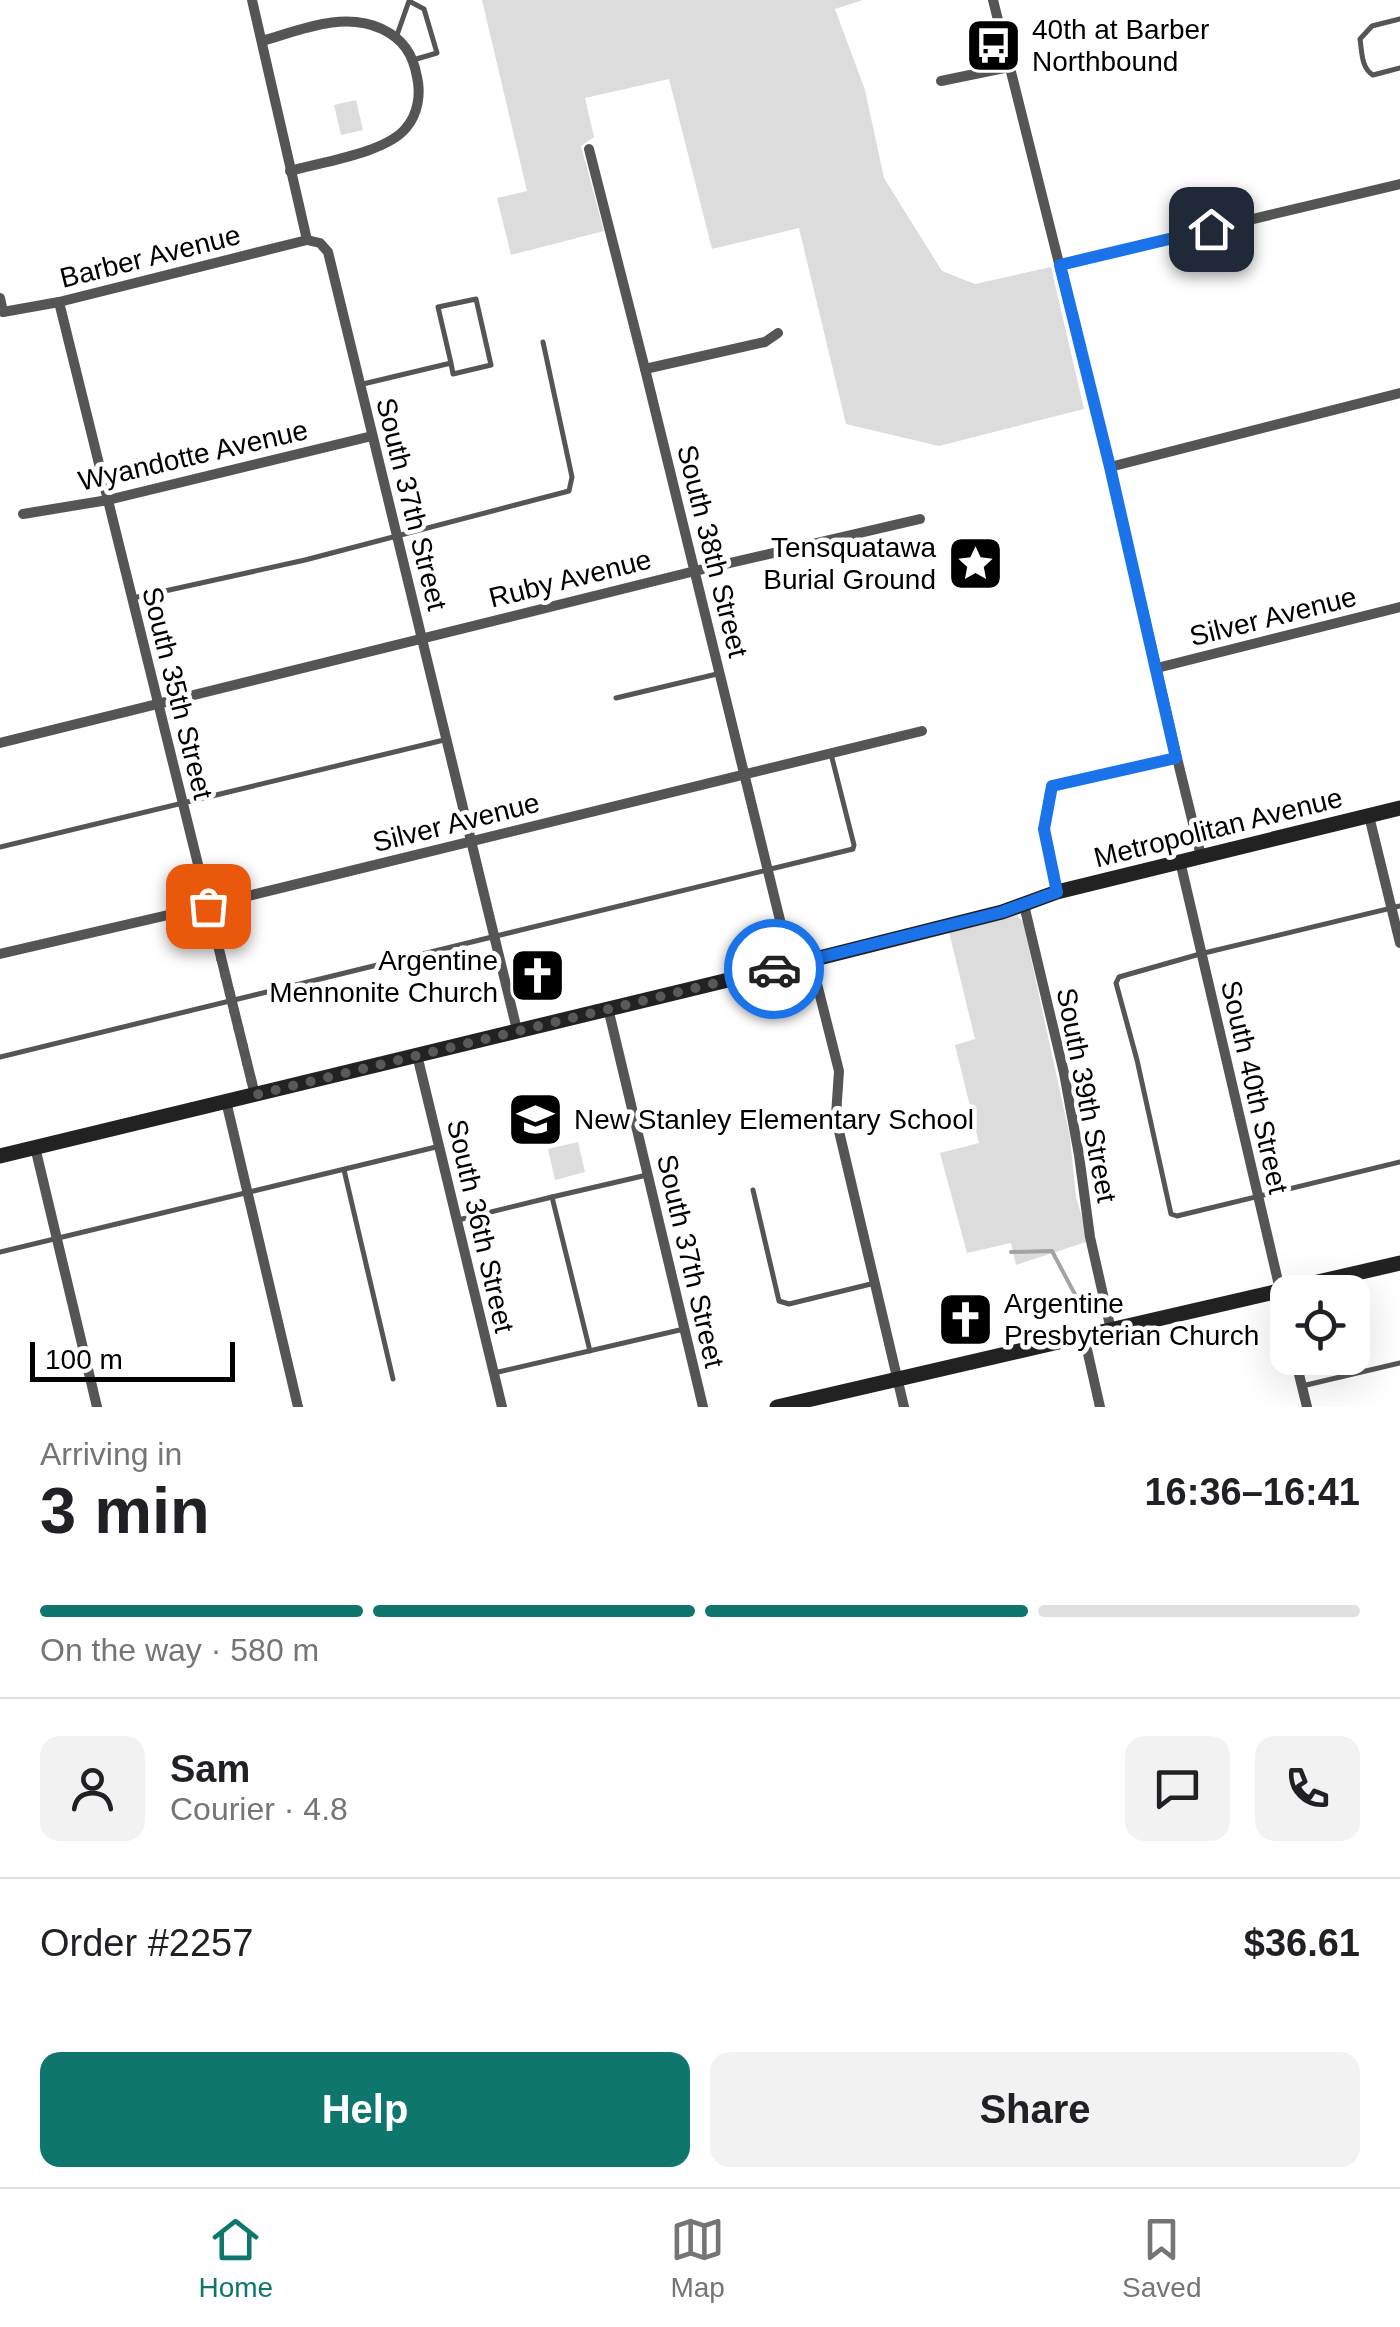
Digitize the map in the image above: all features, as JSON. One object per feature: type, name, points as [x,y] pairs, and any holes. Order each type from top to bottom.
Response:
[{"type":"main road","name":"Metropolitan Avenue","points":[[0,1156],[811,960],[1024,905],[1057,892],[1400,808]]},
{"type":"main road","points":[[1349,1275],[1400,1263]]},
{"type":"main road","points":[[777,1407],[1270,1293]]},
{"type":"street","name":"South 37th Street","points":[[252,0],[307,240],[320,243],[328,252],[517,1030]]},
{"type":"street","points":[[993,0],[1110,467],[1201,856]]},
{"type":"street","points":[[262,41],[331,22],[364,21],[396,37],[414,60],[420,92],[406,130],[376,148],[290,170]]},
{"type":"street","points":[[941,82],[1009,67]]},
{"type":"street","name":"South 38th Street","points":[[589,149],[790,965]]},
{"type":"street","points":[[1060,265],[1400,184]]},
{"type":"street","name":"Barber Avenue","points":[[0,298],[3,312],[59,302],[307,240]]},
{"type":"street","name":"South 35th Street","points":[[59,302],[255,1095]]},
{"type":"street","points":[[645,369],[765,342],[778,333]]},
{"type":"street","points":[[1110,467],[1400,393]]},
{"type":"street","name":"Wyandotte Avenue","points":[[23,514],[108,500],[372,436]]},
{"type":"street","name":"Ruby Avenue","points":[[0,743],[920,519]]},
{"type":"street","name":"Silver Avenue","points":[[1156,668],[1400,608]]},
{"type":"street","name":"Silver Avenue","points":[[0,954],[922,731]]},
{"type":"street","points":[[1369,816],[1396,907],[1400,943]]},
{"type":"street","name":"South 40th Street","points":[[1180,861],[1276,1275]]},
{"type":"street","name":"South 39th Street","points":[[1024,905],[1064,1073],[1090,1237],[1111,1330]]},
{"type":"street","points":[[811,960],[839,1072],[838,1127],[904,1407]]},
{"type":"street","name":"South 37th Street","points":[[608,1008],[703,1407]]},
{"type":"street","name":"South 36th Street","points":[[417,1055],[502,1407]]},
{"type":"street","points":[[226,1102],[298,1407]]},
{"type":"street","points":[[35,1148],[97,1407]]},
{"type":"street","points":[[1084,1336],[1100,1407]]},
{"type":"street","points":[[1299,1375],[1307,1407]]},
{"type":"lane","points":[[396,37],[409,1],[424,9],[436,53],[414,60]]},
{"type":"lane","points":[[1400,19],[1372,26],[1360,39],[1367,72],[1372,75],[1400,68]]},
{"type":"lane","points":[[476,298],[491,365],[453,374],[451,363],[438,307],[476,298]]},
{"type":"lane","points":[[131,598],[305,560],[569,491],[572,476],[543,342]]},
{"type":"lane","points":[[360,384],[451,363]]},
{"type":"lane","points":[[616,698],[720,673]]},
{"type":"lane","points":[[0,848],[447,739]]},
{"type":"lane","points":[[0,1057],[853,849],[831,754]]},
{"type":"lane","points":[[1057,892],[1044,829],[1052,786],[1176,758]]},
{"type":"lane","points":[[1396,907],[1200,954],[1119,977],[1116,983],[1171,1214],[1177,1216],[1400,1162]]},
{"type":"lane","points":[[0,1252],[439,1146]]},
{"type":"lane","points":[[344,1170],[393,1379]]},
{"type":"lane","points":[[456,1220],[647,1174]]},
{"type":"lane","points":[[753,1190],[779,1301],[789,1304],[874,1283]]},
{"type":"lane","points":[[552,1197],[590,1351]]},
{"type":"lane","points":[[494,1373],[684,1329]]},
{"type":"lane","points":[[1302,1386],[1400,1364]]},
{"type":"shaded area","points":[[482,0],[863,0],[835,9],[865,90],[884,178],[942,271],[975,284],[1051,267],[1084,409],[939,446],[846,424],[799,228],[712,249],[669,79],[585,98],[594,137],[581,146],[604,231],[511,255],[497,198],[527,191]]},
{"type":"shaded area","points":[[356,100],[363,130],[341,135],[334,105]]},
{"type":"shaded area","points":[[1017,915],[1023,922],[1070,1137],[1076,1197],[1089,1241],[1016,1265],[1011,1243],[967,1253],[940,1153],[979,1143],[955,1045],[975,1039],[949,932]]},
{"type":"shaded area","points":[[578,1142],[585,1172],[555,1180],[548,1149]]},
{"type":"waterway","points":[[1011,1252],[1052,1251],[1079,1302]]},
{"type":"way so far","points":[[208,906],[255,1095],[774,969]]},
{"type":"place","name":"40th at Barber Northbound","points":[[993,45]]},
{"type":"place","name":"Tensquatawa Burial Ground","points":[[975,563]]},
{"type":"place","name":"Argentine Mennonite Church","points":[[537,976]]},
{"type":"place","name":"New Stanley Elementary School","points":[[535,1119]]},
{"type":"place","name":"Argentine Presbyterian Church","points":[[965,1319]]},
{"type":"route","points":[[774,969],[1002,912],[1057,892],[1044,829],[1052,786],[1176,758],[1060,265],[1211,229]]}]
